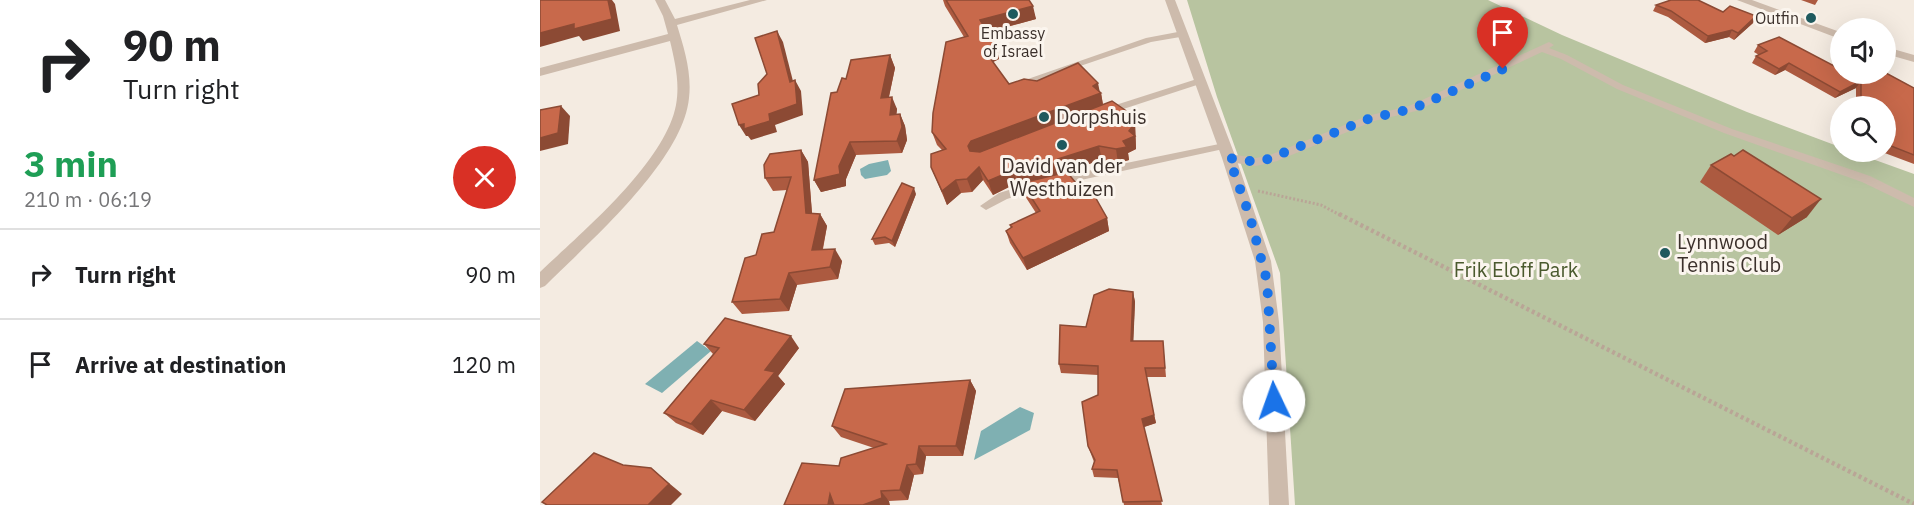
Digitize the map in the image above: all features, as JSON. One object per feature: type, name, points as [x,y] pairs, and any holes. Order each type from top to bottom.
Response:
[{"type":"street","points":[[540,282],[645,173],[673,130],[680,113],[684,78],[673,30],[665,6],[660,0]]},
{"type":"street","points":[[540,72],[762,0]]},
{"type":"street","points":[[1170,0],[1250,217],[1267,281],[1279,505]]},
{"type":"street","points":[[1742,0],[1830,32]]},
{"type":"street","points":[[1896,53],[1914,59]]},
{"type":"lane","points":[[1030,80],[1149,40],[1183,34]]},
{"type":"lane","points":[[986,206],[1027,188],[1227,152],[1256,162],[1273,158],[1371,118],[1412,109],[1553,44]]},
{"type":"lane","points":[[1542,49],[1564,57],[1642,96],[1737,134],[1866,179],[1914,202]]},
{"type":"lane","points":[[1097,114],[1200,81]]},
{"type":"path","points":[[1238,187],[1321,205],[1914,504]]},
{"type":"green space","name":"Frik Eloff Park","points":[[1187,0],[1488,0],[1562,35],[1747,112],[1830,143],[1830,162],[1881,162],[1914,174],[1914,505],[1295,505],[1280,273],[1217,97]]},
{"type":"water","points":[[888,160],[891,171],[887,175],[865,179],[861,175],[860,169],[869,164]]},
{"type":"water","points":[[697,341],[711,351],[662,393],[645,384]]},
{"type":"water","points":[[1020,407],[1034,413],[1030,430],[974,460],[981,431]]},
{"type":"building","points":[[540,0],[608,0],[612,19],[574,29],[574,24],[540,33]]},
{"type":"building","points":[[946,0],[1029,0],[1033,6],[980,20],[996,46],[985,51],[1009,84],[1024,79],[1037,81],[1078,63],[1098,83],[1093,86],[1101,93],[971,141],[968,146],[970,151],[980,152],[1112,101],[1125,110],[1135,123],[1129,131],[1135,136],[1123,141],[1127,147],[1116,149],[1099,146],[1058,159],[1059,161],[1015,172],[1014,170],[988,181],[979,167],[967,179],[956,180],[942,191],[931,167],[931,154],[946,149],[932,132],[933,113],[946,42],[968,36]]},
{"type":"building","points":[[1671,0],[1698,0],[1723,12],[1730,6],[1756,16],[1738,33],[1732,30],[1708,36],[1671,11],[1656,5]]},
{"type":"building","points":[[777,31],[790,82],[795,80],[797,104],[769,114],[770,121],[744,129],[744,124],[739,125],[732,104],[759,95],[758,84],[767,74],[755,38]]},
{"type":"building","points":[[1779,37],[1830,64],[1830,84],[1855,84],[1840,92],[1789,63],[1779,69],[1756,56],[1767,51],[1758,45]]},
{"type":"building","points":[[890,55],[881,98],[892,97],[890,115],[900,114],[902,127],[897,141],[850,142],[839,166],[840,174],[814,180],[831,93],[837,92],[842,78],[846,79],[851,60]]},
{"type":"building","points":[[1896,78],[1914,88],[1914,155],[1896,148],[1896,96],[1861,96],[1861,84],[1896,84]]},
{"type":"building","points":[[561,106],[558,133],[540,138],[540,110]]},
{"type":"building","points":[[801,150],[806,213],[820,214],[812,250],[835,249],[830,267],[789,273],[780,299],[732,302],[745,258],[756,255],[762,234],[774,232],[791,177],[765,178],[764,165],[770,154]]},
{"type":"building","points":[[1743,150],[1821,199],[1792,218],[1711,165]]},
{"type":"building","points":[[1067,172],[1088,198],[1094,195],[1107,218],[1023,258],[1006,231],[1012,227],[1010,225],[1040,211],[1022,183]]},
{"type":"building","points":[[902,183],[914,188],[892,241],[885,237],[872,239]]},
{"type":"building","points":[[1109,289],[1133,292],[1131,341],[1163,341],[1165,368],[1145,368],[1154,415],[1142,419],[1162,501],[1123,502],[1117,470],[1092,469],[1095,460],[1088,446],[1082,402],[1098,395],[1098,366],[1059,364],[1060,325],[1086,327],[1094,295]]},
{"type":"building","points":[[725,318],[791,336],[765,370],[775,372],[744,410],[711,400],[691,424],[664,413],[719,348],[704,344]]},
{"type":"building","points":[[970,380],[956,446],[919,446],[916,464],[907,465],[900,490],[881,491],[882,498],[863,505],[834,505],[830,494],[828,505],[784,505],[802,463],[839,466],[841,458],[886,444],[832,426],[845,389]]},
{"type":"building","points":[[594,453],[623,465],[651,468],[669,484],[648,505],[547,505],[542,502]]},
{"type":"place","name":"Embassy of Israel","points":[[1013,14]]},
{"type":"place","name":"Outfin","points":[[1811,18]]},
{"type":"place","name":"Dorpshuis","points":[[1044,117]]},
{"type":"place","name":"David van der Westhuizen","points":[[1062,145]]},
{"type":"place","name":"Lynnwood Tennis Club","points":[[1665,253]]},
{"type":"route","points":[[1274,401],[1267,281],[1250,217],[1229,158],[1256,162],[1268,159],[1371,118],[1412,109],[1503,69]]}]
